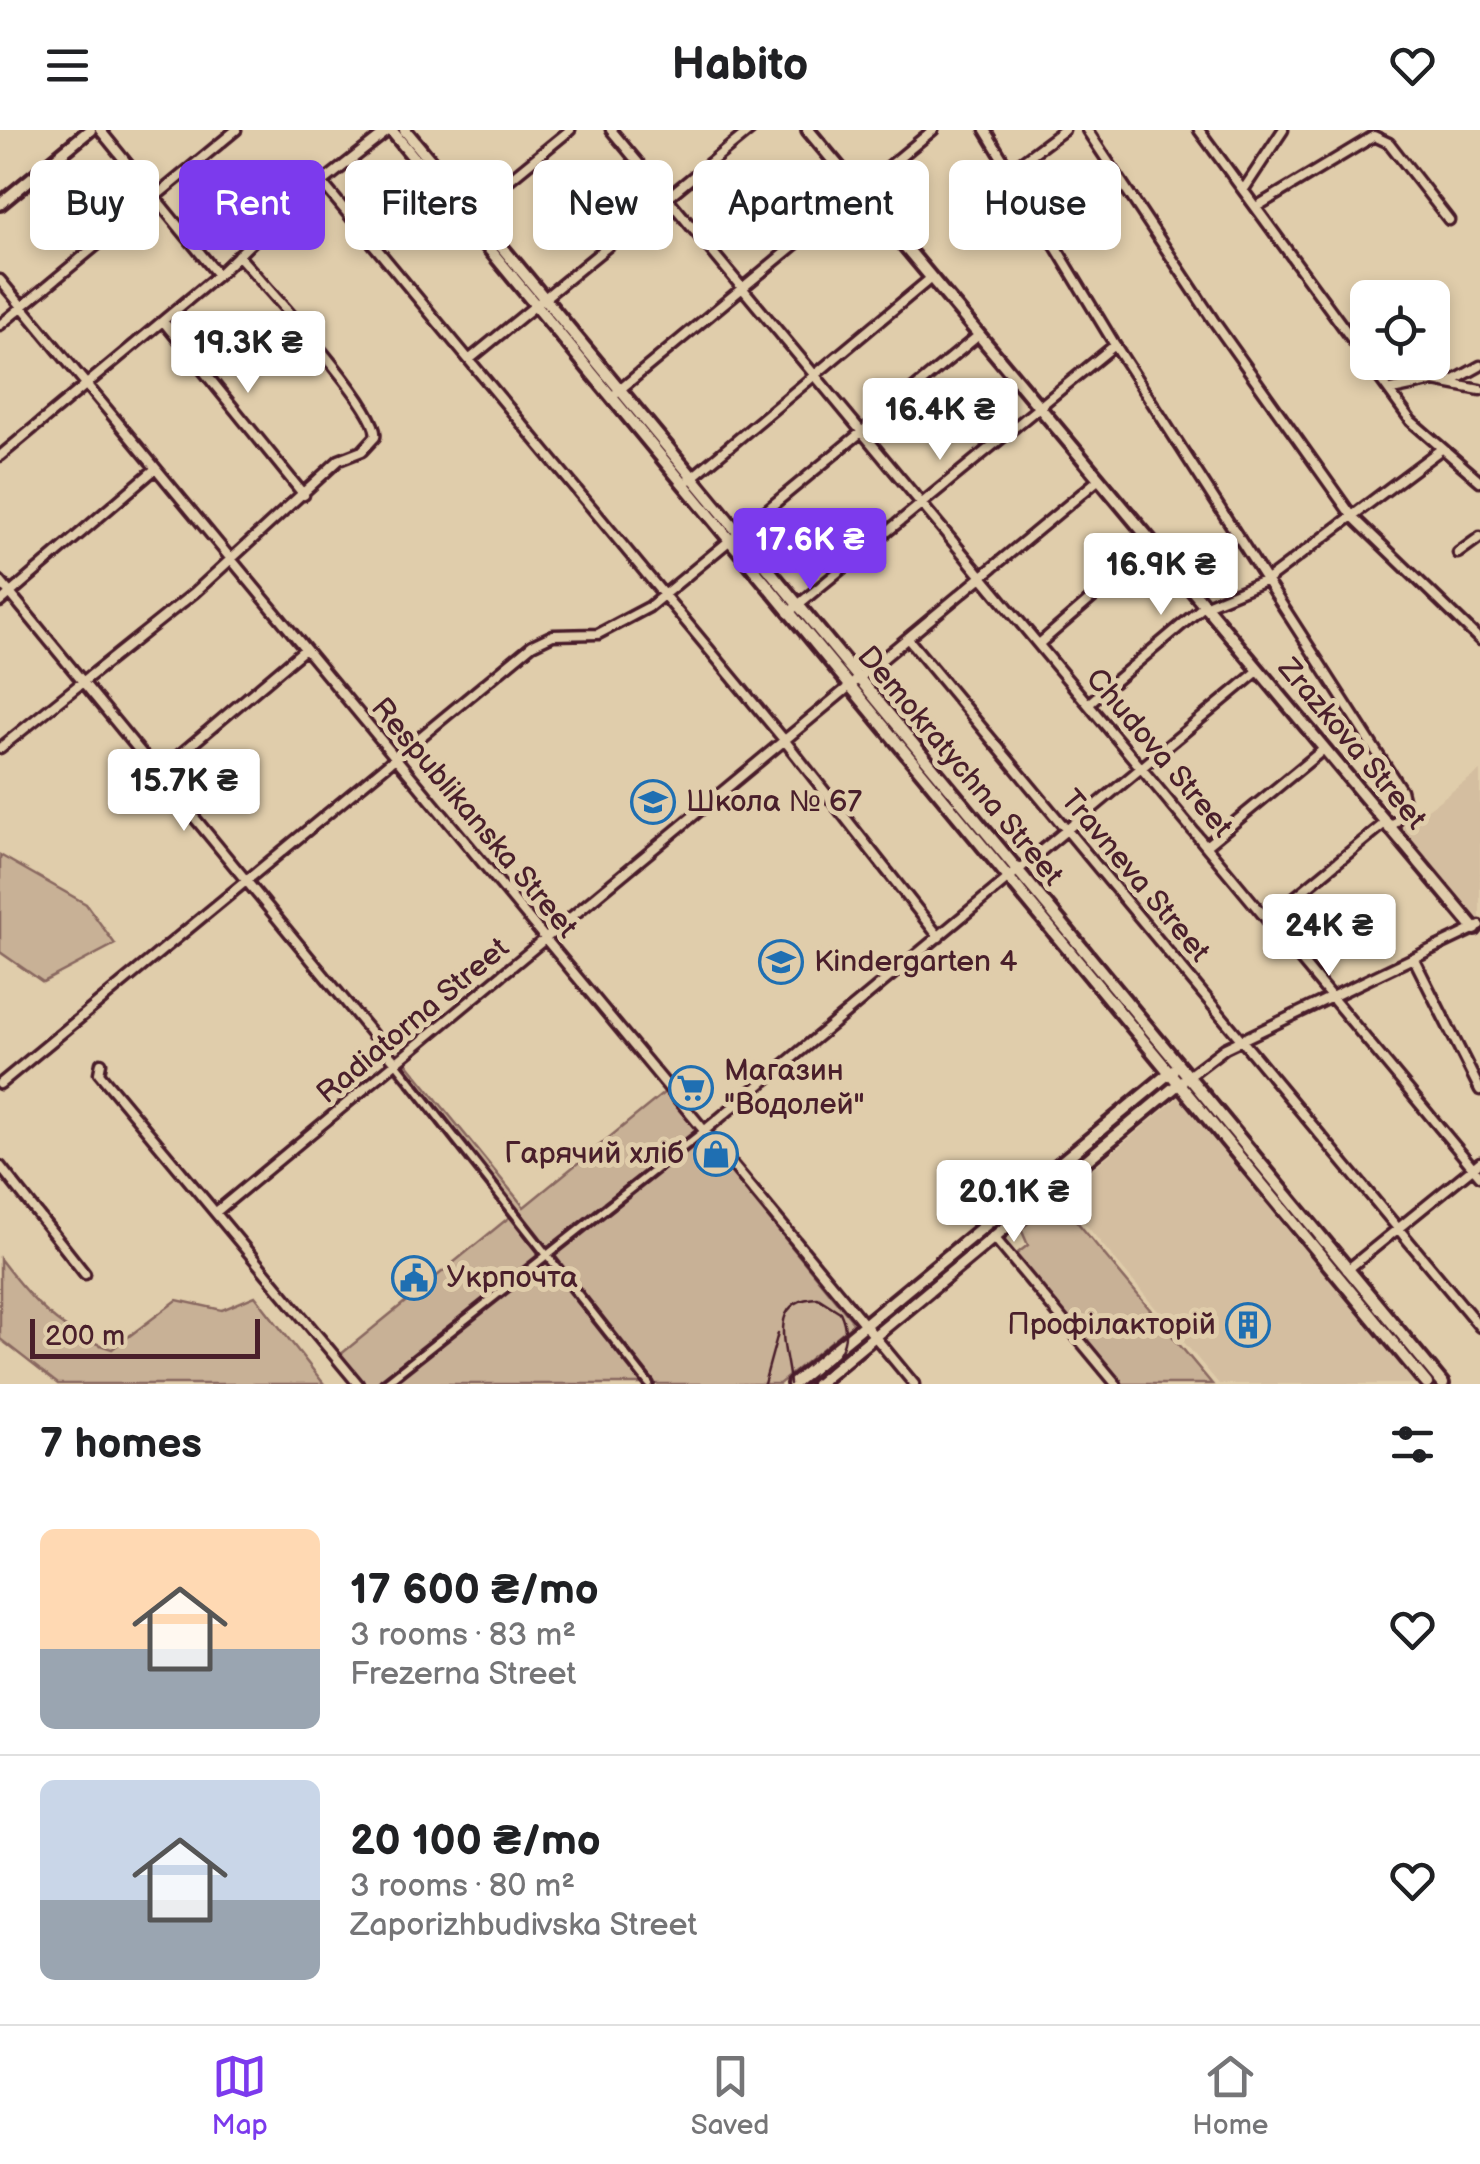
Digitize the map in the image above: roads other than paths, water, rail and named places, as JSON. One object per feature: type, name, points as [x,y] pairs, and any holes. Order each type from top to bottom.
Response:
[{"type":"street","points":[[0,204],[90,130]]},
{"type":"street","points":[[100,130],[125,160]]},
{"type":"street","points":[[159,192],[236,130]]},
{"type":"street","points":[[325,185],[390,130]]},
{"type":"street","name":"Demokratychna Street","points":[[390,130],[539,300]]},
{"type":"street","name":"Demokratychna Street","points":[[405,130],[429,160]]},
{"type":"street","points":[[513,177],[570,130]]},
{"type":"street","name":"Chudova Street","points":[[611,130],[636,160]]},
{"type":"street","points":[[673,194],[750,130]]},
{"type":"street","name":"Zrazkova Street","points":[[808,130],[833,160]]},
{"type":"street","points":[[899,160],[933,130]]},
{"type":"street","points":[[985,130],[1002,160]]},
{"type":"street","points":[[1025,160],[1064,130]]},
{"type":"street","points":[[1086,130],[1213,320],[1352,516],[1480,640]]},
{"type":"street","points":[[1199,130],[1350,337]]},
{"type":"street","points":[[1244,189],[1284,130]]},
{"type":"street","points":[[1256,206],[1374,136],[1389,143],[1449,220]]},
{"type":"street","points":[[325,187],[664,594],[939,937]]},
{"type":"street","points":[[159,200],[218,275]]},
{"type":"street","name":"Chudova Street","points":[[673,204],[1267,920],[1476,1165],[1480,1176]]},
{"type":"street","points":[[0,325],[90,250]]},
{"type":"street","points":[[0,456],[243,250]]},
{"type":"street","name":"Demokratychna Street","points":[[501,250],[1427,1384]]},
{"type":"street","points":[[470,359],[602,250]]},
{"type":"street","points":[[615,393],[791,250]]},
{"type":"street","name":"Zrazkova Street","points":[[908,250],[1387,826],[1477,927]]},
{"type":"street","points":[[1057,250],[1404,797],[1403,817],[1267,920]]},
{"type":"street","points":[[0,748],[104,669],[339,460],[362,451],[378,431],[345,380],[238,255]]},
{"type":"street","points":[[687,482],[931,278]]},
{"type":"street","name":"Respublikanska Street","points":[[0,280],[914,1384]]},
{"type":"street","points":[[163,321],[304,495]]},
{"type":"street","points":[[0,1084],[542,637],[598,634],[664,594],[979,335]]},
{"type":"street","points":[[792,610],[1115,345]]},
{"type":"street","points":[[1452,382],[1480,366]]},
{"type":"street","points":[[1383,380],[1412,421],[1440,450],[1480,481]]},
{"type":"street","points":[[1392,390],[1416,382],[1452,382],[1480,390]]},
{"type":"street","points":[[1088,704],[1204,606],[1267,580],[1440,450]]},
{"type":"street","points":[[0,602],[154,470]]},
{"type":"street","name":"Radiatorna Street","points":[[216,1212],[1098,480]]},
{"type":"street","points":[[1458,553],[1480,537]]},
{"type":"street","points":[[1039,644],[1152,546]]},
{"type":"street","points":[[0,582],[396,1063],[649,1384]]},
{"type":"street","name":"Travneva Street","points":[[908,639],[1480,1328]]},
{"type":"street","points":[[158,774],[305,649]]},
{"type":"street","points":[[384,1384],[704,1131],[1258,671]]},
{"type":"street","points":[[1207,844],[1324,749]]},
{"type":"street","points":[[818,1384],[1197,1066],[1243,1039],[1477,927]]},
{"type":"street","points":[[1414,959],[1480,1090]]},
{"type":"street","points":[[102,1063],[100,1073],[358,1384]]},
{"type":"street","points":[[793,1384],[1174,1070],[1197,1066]]},
{"type":"street","name":"Demokratychna Street","points":[[1183,1081],[1443,1384]]},
{"type":"street","points":[[1348,1270],[1476,1165]]},
{"type":"street","points":[[0,1166],[85,1274]]},
{"type":"street","points":[[993,1236],[1116,1384]]},
{"type":"tram line","points":[[790,1384],[785,1317],[801,1301],[818,1298],[840,1312],[845,1335],[833,1361],[808,1384]]},
{"type":"tram line","points":[[764,1384],[778,1333]]},
{"type":"place","name":"Школа № 67","points":[[653,802]]},
{"type":"place","name":"Kindergarten 4","points":[[781,962]]},
{"type":"place","name":"Магазин \"Водолей\"","points":[[691,1088]]},
{"type":"place","name":"Гарячий хліб","points":[[716,1154]]},
{"type":"place","name":"Укрпочта","points":[[414,1278]]},
{"type":"place","name":"Профілакторій","points":[[1248,1325]]}]
